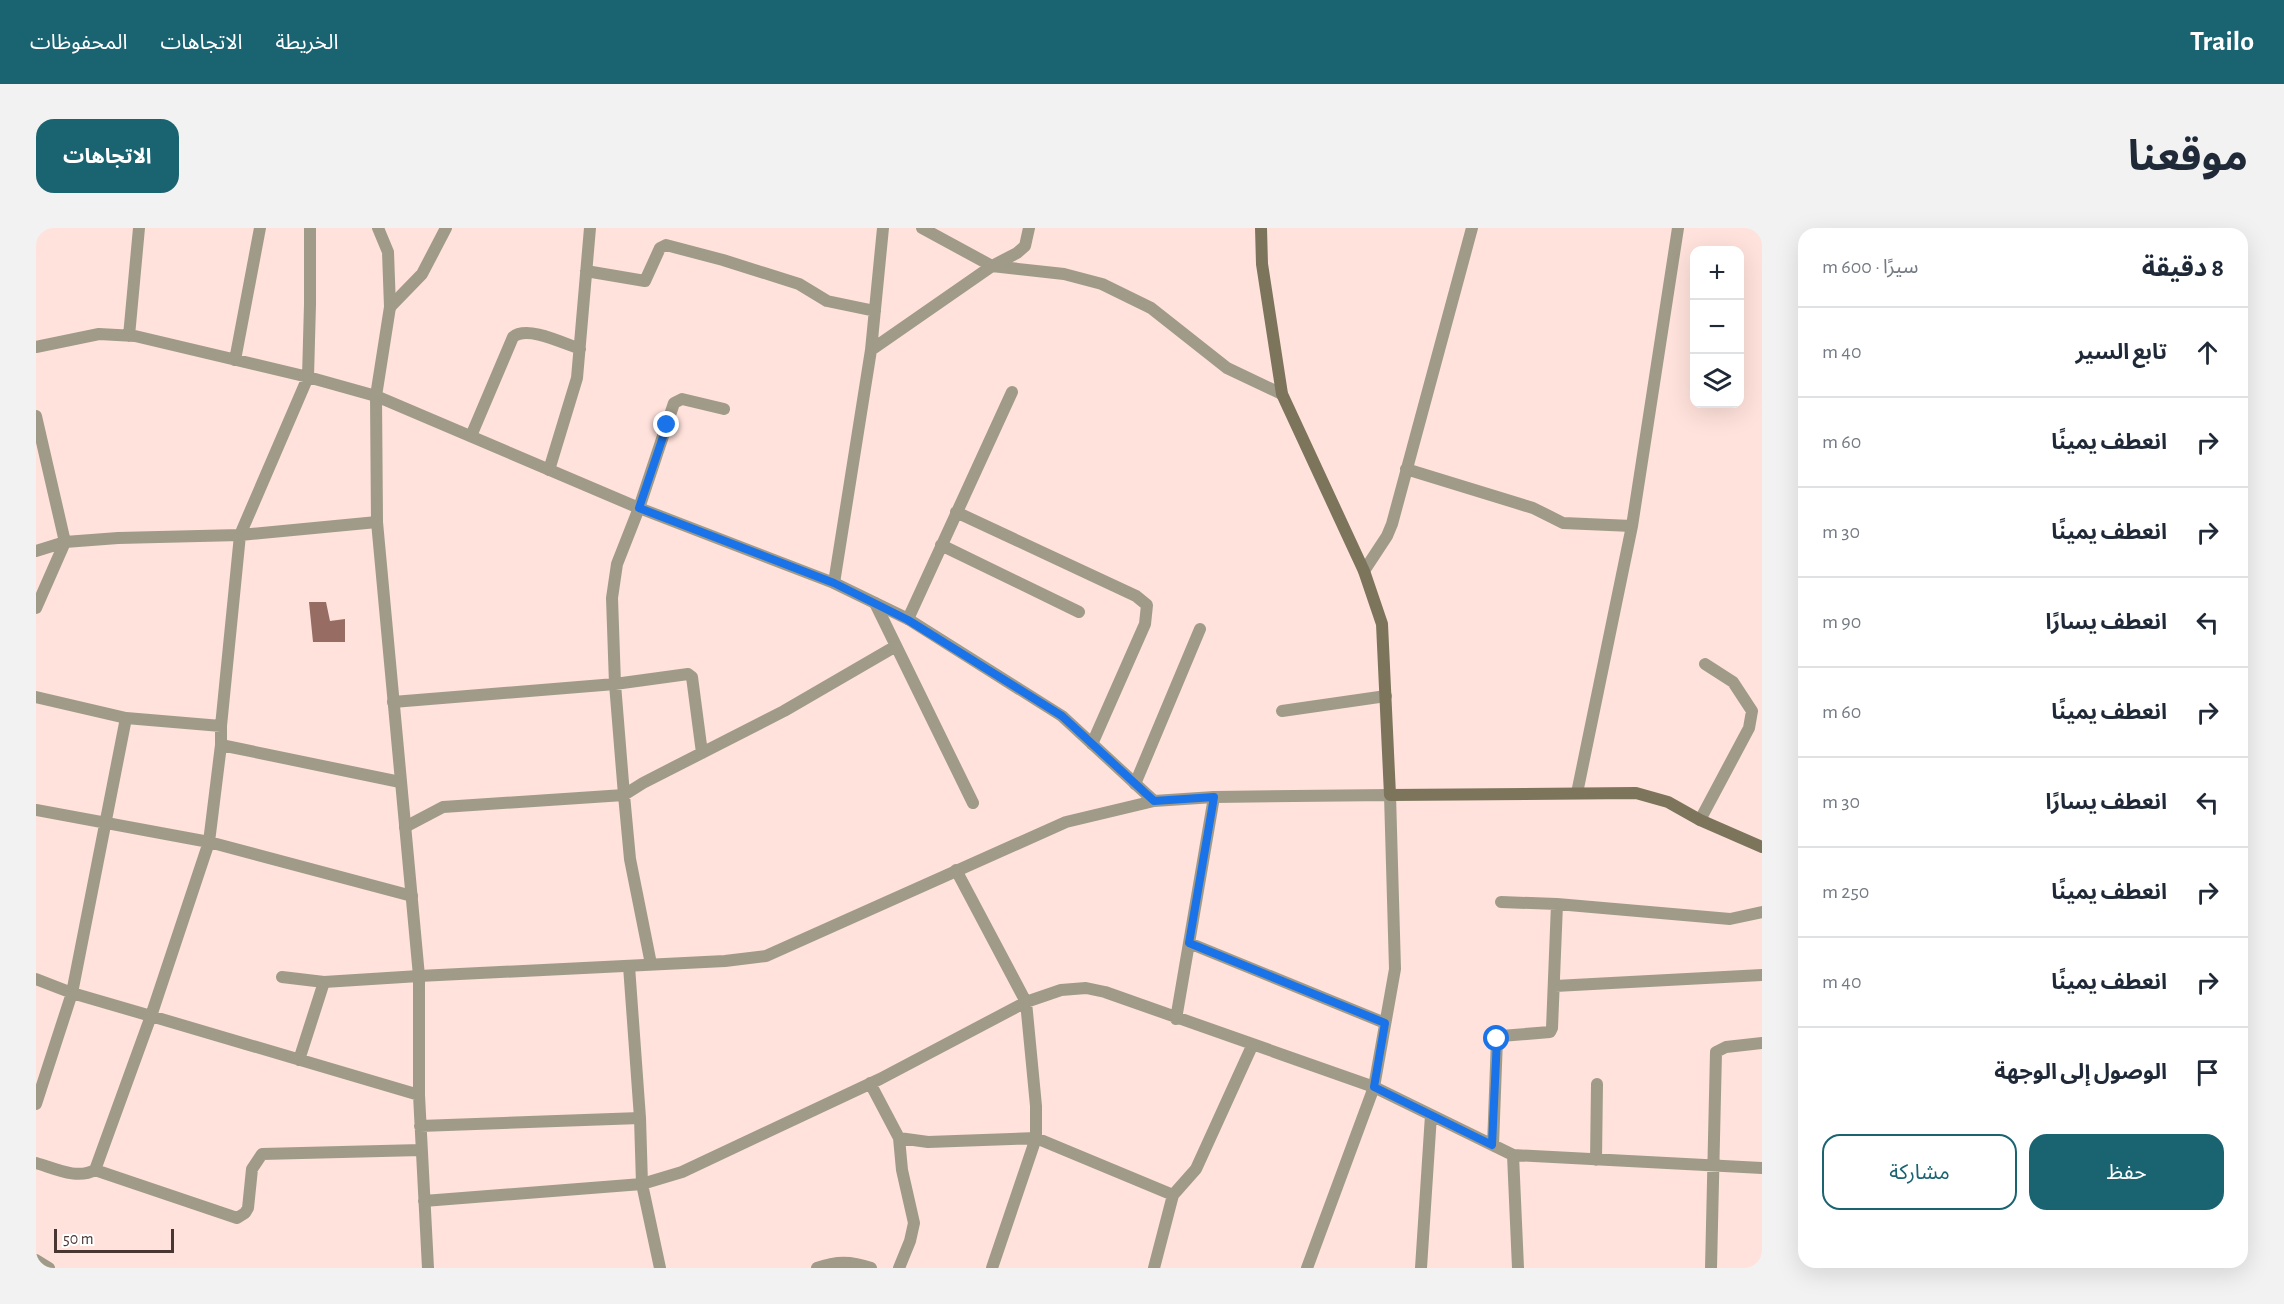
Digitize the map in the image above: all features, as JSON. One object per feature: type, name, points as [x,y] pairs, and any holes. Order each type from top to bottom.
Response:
[{"type":"main road","points":[[1261,228],[1262,264],[1282,394],[1364,571],[1382,624],[1390,795],[1636,793],[1668,802],[1701,820],[1762,847]]},
{"type":"street","points":[[129,336],[139,228]]},
{"type":"street","points":[[236,360],[260,228]]},
{"type":"street","points":[[36,1163],[75,1174],[90,1173],[96,1170],[151,1016],[208,842],[221,745],[240,535],[308,377],[310,228]]},
{"type":"street","points":[[378,228],[388,252],[390,306],[376,396],[377,522],[419,976],[418,1095],[428,1268]]},
{"type":"street","points":[[390,306],[422,274],[446,228]]},
{"type":"street","points":[[549,470],[577,378],[590,228]]},
{"type":"street","points":[[834,583],[871,350],[883,228]]},
{"type":"street","points":[[922,228],[992,266],[1064,274],[1102,284],[1151,308],[1227,368],[1282,394]]},
{"type":"street","points":[[871,350],[992,266],[1017,253],[1025,246],[1029,228]]},
{"type":"street","points":[[1364,571],[1387,536],[1472,228]]},
{"type":"street","points":[[1577,793],[1632,526],[1678,228]]},
{"type":"street","points":[[586,271],[645,281],[660,248],[666,245],[799,284],[826,300],[875,311]]},
{"type":"street","points":[[471,436],[513,337],[525,331],[580,349]]},
{"type":"street","points":[[36,348],[99,334],[129,336],[308,377],[376,396],[639,508],[834,583],[908,620],[1062,716],[1154,801]]},
{"type":"street","points":[[908,620],[1012,392]]},
{"type":"street","points":[[651,964],[630,859],[624,795],[615,684],[612,598],[616,564],[639,508],[674,403],[682,399],[724,409]]},
{"type":"street","points":[[36,416],[65,542],[36,608]]},
{"type":"street","points":[[1406,469],[1533,508],[1563,524],[1632,526]]},
{"type":"street","points":[[956,512],[1136,596],[1147,605],[1145,624],[1092,744]]},
{"type":"street","points":[[36,552],[65,542],[118,538],[240,535],[377,522]]},
{"type":"street","points":[[941,545],[1079,612]]},
{"type":"street","points":[[875,603],[973,803]]},
{"type":"street","points":[[1135,784],[1200,629]]},
{"type":"street","points":[[405,826],[443,807],[624,795],[784,711],[896,646]]},
{"type":"street","points":[[1701,820],[1749,728],[1752,711],[1733,682],[1705,664]]},
{"type":"street","points":[[393,702],[615,684],[684,674],[691,675],[702,753]]},
{"type":"street","points":[[1282,711],[1386,696]]},
{"type":"street","points":[[36,697],[126,718],[221,726]]},
{"type":"street","points":[[36,1104],[72,993],[126,718]]},
{"type":"street","points":[[221,745],[400,782]]},
{"type":"street","points":[[282,977],[324,982],[725,961],[765,956],[1066,822],[1154,801],[1214,797],[1390,795],[1395,969],[1374,1087],[1307,1268]]},
{"type":"street","points":[[1176,1018],[1214,797]]},
{"type":"street","points":[[36,810],[208,842],[412,896]]},
{"type":"street","points":[[956,870],[1026,1002],[1036,1106],[1036,1138],[992,1268]]},
{"type":"street","points":[[1501,902],[1557,904],[1731,919],[1762,912]]},
{"type":"street","points":[[1492,1145],[1497,1039],[1501,1036],[1550,1032],[1553,1022],[1557,904]]},
{"type":"street","points":[[1189,943],[1385,1023]]},
{"type":"street","points":[[629,966],[642,1184],[660,1268]]},
{"type":"street","points":[[1554,986],[1762,975]]},
{"type":"street","points":[[36,979],[72,993],[418,1095]]},
{"type":"street","points":[[299,1060],[324,982]]},
{"type":"street","points":[[424,1201],[642,1184],[682,1172],[870,1083],[1026,1002],[1061,990],[1086,988],[1105,992],[1252,1046],[1374,1087],[1513,1155],[1762,1168]]},
{"type":"street","points":[[1712,1268],[1716,1052],[1726,1047],[1762,1043]]},
{"type":"street","points":[[1154,1268],[1173,1195],[1196,1169],[1252,1046]]},
{"type":"street","points":[[870,1083],[899,1138],[902,1170],[914,1223],[910,1241],[899,1268]]},
{"type":"street","points":[[1596,1160],[1597,1084]]},
{"type":"street","points":[[1421,1268],[1431,1115]]},
{"type":"street","points":[[420,1126],[639,1118]]},
{"type":"street","points":[[899,1138],[928,1142],[1036,1138],[1173,1195]]},
{"type":"street","points":[[96,1170],[237,1218],[248,1208],[252,1168],[262,1154],[421,1150]]},
{"type":"street","points":[[1513,1155],[1518,1268]]},
{"type":"street","points":[[36,1260],[49,1268]]},
{"type":"street","points":[[817,1268],[831,1263],[845,1262],[871,1268]]},
{"type":"building","points":[[309,602],[326,602],[330,621],[345,619],[345,642],[313,642]]},
{"type":"route","points":[[667,425],[639,508],[834,583],[908,620],[1062,716],[1154,801],[1214,797],[1189,943],[1385,1023],[1374,1087],[1492,1145],[1497,1039]]}]
